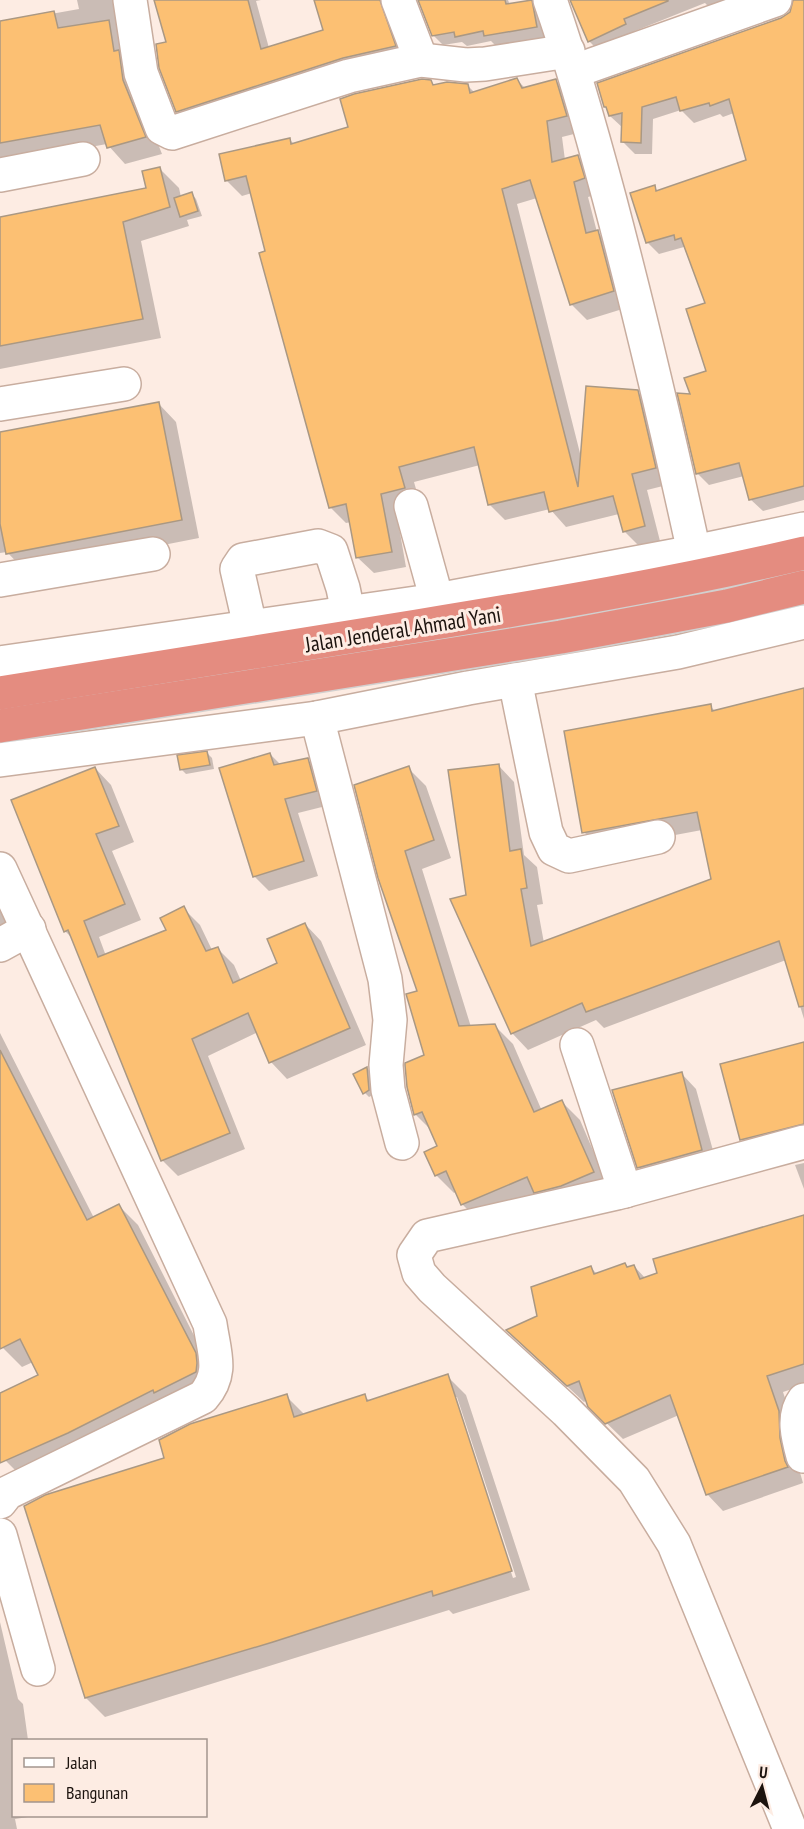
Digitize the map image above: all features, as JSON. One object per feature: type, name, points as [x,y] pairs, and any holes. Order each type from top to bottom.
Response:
[{"type":"highway","name":"Jalan Jenderal Ahmad Yani","points":[[0,693],[193,664],[557,603],[729,570],[804,552]]},
{"type":"highway","name":"Jalan Jenderal Ahmad Yani","points":[[0,726],[561,637],[727,606],[804,587]]},
{"type":"street","points":[[130,0],[141,73],[162,128],[172,133],[349,76],[421,60],[466,65],[572,61],[775,0]]},
{"type":"street","points":[[398,0],[421,60]]},
{"type":"street","points":[[550,0],[572,61],[657,383],[694,552]]},
{"type":"street","points":[[0,175],[83,159]]},
{"type":"street","points":[[0,404],[124,384]]},
{"type":"street","points":[[411,506],[436,600]]},
{"type":"street","name":"Jalan Jenderal Ahmad Yani","points":[[0,663],[436,600],[804,529]]},
{"type":"street","points":[[250,627],[237,570],[243,560],[318,546],[331,551],[344,588],[348,612]]},
{"type":"street","points":[[0,580],[153,554]]},
{"type":"street","points":[[0,760],[317,718],[678,652],[804,622]]},
{"type":"street","points":[[515,680],[546,832],[554,849],[569,856],[658,837]]},
{"type":"street","points":[[317,718],[385,979],[390,1020],[386,1065],[387,1090],[402,1143]]},
{"type":"street","points":[[0,869],[210,1324],[216,1377],[211,1388],[203,1397],[7,1493],[0,1502]]},
{"type":"street","points":[[0,945],[29,929]]},
{"type":"street","points":[[577,1045],[624,1191]]},
{"type":"street","points":[[790,1829],[674,1544],[634,1480],[566,1411],[432,1288],[419,1273],[414,1254],[427,1236],[624,1191],[804,1142]]},
{"type":"street","points":[[803,1456],[797,1432],[799,1407],[804,1400]]},
{"type":"street","points":[[0,1535],[38,1669]]},
{"type":"building","points":[[154,0],[248,0],[261,49],[323,30],[314,0],[380,0],[396,46],[343,58],[176,112],[159,68],[156,44],[166,42]]},
{"type":"building","points":[[418,0],[505,0],[506,4],[532,0],[537,27],[484,36],[483,31],[455,37],[454,32],[432,36]]},
{"type":"building","points":[[570,0],[668,1],[624,19],[626,24],[588,42]]},
{"type":"building","points":[[793,0],[804,0],[804,486],[749,500],[739,463],[696,474],[677,393],[690,394],[684,378],[706,371],[686,309],[705,303],[681,238],[675,240],[674,235],[646,243],[630,193],[655,185],[656,191],[746,160],[729,99],[710,106],[709,103],[680,111],[676,97],[642,107],[641,143],[621,142],[622,113],[609,116],[597,83],[781,18],[790,12]]},
{"type":"building","points":[[54,11],[58,28],[109,20],[114,51],[119,50],[123,80],[146,137],[107,148],[100,125],[0,143],[0,21]]},
{"type":"building","points":[[517,78],[522,88],[556,79],[567,116],[547,121],[552,162],[578,155],[585,178],[574,182],[586,233],[598,230],[614,291],[570,305],[530,180],[502,189],[578,487],[586,386],[638,390],[656,468],[632,474],[645,526],[623,532],[613,496],[549,512],[544,492],[488,505],[474,447],[399,467],[405,488],[381,494],[392,552],[356,558],[346,504],[329,508],[259,253],[265,251],[246,176],[225,181],[219,154],[290,138],[291,144],[348,127],[340,99],[354,94],[422,79],[431,80],[433,85],[447,82],[468,84],[470,93]]},
{"type":"building","points":[[160,167],[170,207],[123,222],[143,319],[0,346],[0,217],[146,188],[142,171]]},
{"type":"building","points":[[192,192],[198,211],[180,217],[174,198]]},
{"type":"building","points":[[159,402],[182,520],[6,554],[0,524],[0,432]]},
{"type":"building","points":[[804,688],[804,1006],[799,1007],[779,941],[586,1012],[582,1003],[511,1034],[450,899],[466,895],[448,770],[499,764],[510,851],[521,849],[527,888],[521,889],[531,946],[711,879],[697,812],[582,833],[564,731],[711,704],[712,711]]},
{"type":"building","points":[[207,751],[210,765],[180,770],[177,755]]},
{"type":"building","points":[[270,753],[274,765],[308,758],[317,791],[285,799],[304,861],[253,877],[219,768]]},
{"type":"building","points":[[409,766],[434,840],[405,851],[459,1026],[495,1024],[534,1112],[562,1100],[594,1172],[561,1186],[534,1193],[527,1177],[461,1205],[446,1171],[435,1176],[424,1152],[437,1146],[422,1112],[414,1115],[407,1087],[405,1065],[424,1055],[406,994],[417,991],[378,878],[354,785]]},
{"type":"building","points":[[95,767],[119,826],[96,834],[125,904],[84,921],[98,957],[166,930],[160,918],[184,906],[206,951],[218,947],[233,983],[277,963],[267,939],[305,923],[350,1028],[269,1063],[248,1013],[192,1039],[230,1133],[161,1161],[68,930],[64,932],[11,800]]},
{"type":"building","points":[[804,1042],[804,1124],[740,1140],[720,1064]]},
{"type":"building","points":[[0,1050],[87,1220],[119,1204],[196,1353],[197,1363],[196,1372],[0,1463],[0,1393],[38,1375],[20,1339],[0,1349]]},
{"type":"building","points":[[367,1067],[369,1090],[363,1094],[353,1074]]},
{"type":"building","points":[[682,1072],[702,1150],[637,1168],[612,1090]]},
{"type":"building","points":[[804,1215],[804,1364],[767,1376],[779,1411],[780,1438],[788,1467],[706,1495],[670,1395],[605,1424],[588,1407],[579,1381],[567,1386],[506,1330],[537,1316],[531,1287],[591,1266],[594,1274],[625,1263],[627,1267],[634,1265],[640,1279],[657,1273],[653,1259]]},
{"type":"building","points":[[448,1374],[512,1571],[433,1596],[432,1591],[273,1642],[85,1698],[24,1506],[45,1495],[164,1458],[159,1440],[190,1424],[287,1394],[294,1417],[365,1394],[367,1401]]}]
